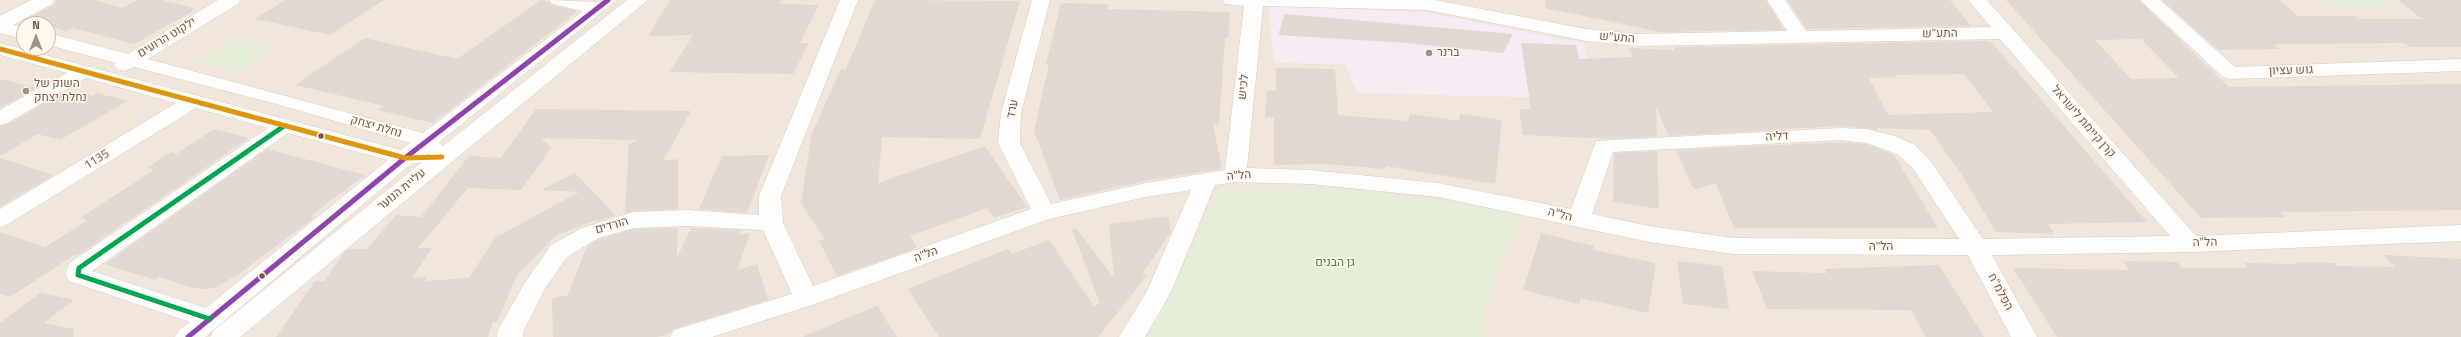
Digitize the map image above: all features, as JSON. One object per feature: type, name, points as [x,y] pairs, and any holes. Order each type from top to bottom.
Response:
[{"type":"street","points":[[0,25],[45,0]]},
{"type":"street","name":"ילקוט הרועים","points":[[104,77],[231,0]]},
{"type":"street","points":[[559,0],[600,3]]},
{"type":"street","name":"עליית הנוער","points":[[434,149],[638,0]]},
{"type":"street","points":[[806,298],[771,223],[770,196],[849,0]]},
{"type":"street","name":"ערד","points":[[1041,0],[1011,113],[1009,143],[1044,213]]},
{"type":"street","name":"התע\"ש","points":[[1232,0],[1427,4],[1614,39],[2005,33]]},
{"type":"street","name":"לכיש","points":[[1235,175],[1254,0]]},
{"type":"street","points":[[1776,0],[1800,36]]},
{"type":"street","name":"קרן קיימת לישראל","points":[[1977,0],[2190,244]]},
{"type":"street","name":"גוש עציון","points":[[2149,0],[2230,73],[2461,65]]},
{"type":"street","name":"עליית הנוער","points":[[188,337],[217,328],[434,149],[600,3]]},
{"type":"street","points":[[0,25],[16,30]]},
{"type":"street","name":"נחלת יצחק","points":[[56,41],[131,60],[434,149]]},
{"type":"street","name":"נחלת יצחק","points":[[0,49],[405,158],[434,149]]},
{"type":"street","points":[[0,119],[84,71]]},
{"type":"street","name":"1135","points":[[0,219],[193,101]]},
{"type":"street","points":[[217,328],[78,275],[79,268],[284,126]]},
{"type":"street","name":"דליה","points":[[1580,220],[1604,146],[1840,134],[1867,136],[1887,141],[1907,150],[1922,165],[1976,248]]},
{"type":"street","name":"עליית הנוער","points":[[217,328],[405,158]]},
{"type":"street","name":"הל\"ה","points":[[683,337],[806,298],[1044,213],[1235,175],[1310,177],[1438,190],[1508,203],[1649,234],[1733,246],[1976,248],[2190,244],[2461,233]]},
{"type":"street","points":[[1132,337],[1160,292],[1206,180]]},
{"type":"street","name":"הורדים","points":[[510,337],[510,330],[536,284],[559,251],[590,233],[633,220],[687,218],[771,223]]},
{"type":"street","name":"הפלמ\"ח","points":[[1976,248],[2024,337]]},
{"type":"shaded area","points":[[0,0],[2461,0],[2461,337],[0,337]]},
{"type":"shaded area","name":"ברנר","points":[[1268,6],[1425,12],[1584,43],[1597,99],[1357,93],[1345,64],[1274,63]]},
{"type":"green space","points":[[2322,0],[2380,0],[2390,7],[2332,8]]},
{"type":"green space","points":[[235,39],[273,49],[237,71],[198,61]]},
{"type":"green space","name":"גן הבנים","points":[[1351,189],[1523,213],[1482,311],[1486,337],[1148,337],[1221,190]]},
{"type":"building","points":[[57,0],[94,0],[123,8],[138,0],[162,0],[197,9],[134,44],[73,28],[66,31],[56,28],[56,16],[33,16],[53,5]]},
{"type":"building","points":[[285,0],[384,0],[330,35],[255,19]]},
{"type":"building","points":[[541,0],[549,2],[552,5],[578,11],[433,123],[378,110],[384,106],[295,85],[365,38],[457,59]]},
{"type":"building","points":[[670,0],[782,0],[779,4],[819,5],[800,43],[809,43],[793,74],[670,72],[693,35],[648,36]]},
{"type":"building","points":[[875,0],[1020,1],[980,139],[882,137],[878,183],[985,146],[1027,207],[994,218],[987,208],[910,236],[917,248],[837,276],[819,241],[825,239],[801,203],[812,133],[841,69],[846,69]]},
{"type":"building","points":[[1546,0],[1766,0],[1784,30],[1661,32],[1545,8]]},
{"type":"building","points":[[1787,0],[1950,0],[1971,26],[1807,29]]},
{"type":"building","points":[[2006,0],[2139,0],[2229,87],[2461,84],[2461,210],[2280,212],[2285,217],[2201,218]],"holes":[[[2141,39],[2179,78],[2131,79],[2095,40]]]},
{"type":"building","points":[[2162,0],[2279,0],[2298,16],[2357,16],[2361,19],[2422,19],[2398,0],[2461,0],[2461,47],[2410,47],[2405,43],[2274,44],[2279,49],[2218,50]]},
{"type":"building","points":[[1061,3],[1108,4],[1107,9],[1230,12],[1228,38],[1225,38],[1219,125],[1213,124],[1222,169],[1149,180],[1060,200],[1034,131],[1049,64],[1046,64]]},
{"type":"building","points":[[1285,14],[1513,34],[1503,53],[1407,43],[1278,35]]},
{"type":"building","points":[[1984,41],[1992,43],[2147,222],[2048,224],[2055,234],[1996,232],[1960,172],[1930,130],[1877,128],[1878,130],[1840,126],[1669,136],[1656,107],[1657,136],[1612,139],[1523,135],[1519,109],[1531,109],[1521,43],[1576,45],[1579,59],[1633,57],[1628,48],[1674,50],[1674,47]],"holes":[[[1964,74],[1993,112],[1888,115],[1869,78],[1896,77],[1894,75]]]},
{"type":"building","points":[[1276,68],[1335,69],[1338,115],[1408,121],[1410,114],[1459,121],[1460,114],[1502,120],[1495,184],[1386,166],[1386,169],[1325,164],[1274,165],[1274,118],[1265,117],[1267,91],[1276,91]]},
{"type":"building","points":[[0,79],[37,88],[0,108]]},
{"type":"building","points":[[81,93],[93,96],[97,93],[127,101],[60,140],[37,134],[0,156],[0,126],[8,124],[61,94],[74,97]]},
{"type":"building","points":[[536,109],[691,111],[663,161],[678,159],[678,209],[625,213],[629,144],[637,140],[541,138],[551,148],[521,190],[468,188],[418,248],[432,248],[412,278],[427,277],[424,281],[469,278],[495,238],[579,192],[541,190],[575,173],[616,216],[596,222],[598,219],[557,235],[517,275],[497,322],[493,322],[488,337],[276,337],[315,281],[324,281],[345,252],[349,249],[367,249],[396,215],[421,217],[469,156],[501,158]]},
{"type":"building","points":[[214,129],[249,138],[78,255],[76,254],[10,297],[0,294],[0,232],[45,247],[88,220],[80,218],[154,170],[147,168],[171,152],[176,154]]},
{"type":"building","points":[[1840,142],[1867,144],[1894,155],[1938,228],[1734,228],[1716,183],[1695,189],[1692,186],[1676,150]]},
{"type":"building","points":[[267,149],[365,175],[310,216],[315,217],[239,274],[216,287],[203,289],[194,288],[159,277],[155,280],[105,264]]},
{"type":"building","points":[[1657,151],[1659,209],[1613,202],[1614,153]]},
{"type":"building","points":[[769,155],[747,213],[699,209],[722,156]]},
{"type":"building","points":[[0,158],[53,175],[0,207]]},
{"type":"building","points":[[1168,216],[1171,232],[1142,274],[1147,275],[1098,337],[939,337],[908,289],[1008,249],[1012,254],[1049,240],[1094,306],[1100,303],[1072,230],[1076,228],[1114,278],[1109,224]]},
{"type":"building","points":[[678,228],[677,258],[691,228],[740,230],[739,234],[750,234],[737,270],[757,264],[768,300],[674,329],[670,333],[657,337],[553,337],[552,299],[568,295],[587,246],[599,239],[634,229]]},
{"type":"building","points":[[1541,233],[1594,246],[1593,250],[1656,263],[1648,313],[1581,298],[1579,304],[1523,290]]},
{"type":"building","points":[[2384,255],[2461,259],[2461,337],[2057,337],[2013,268],[2130,270],[2123,261],[2177,262],[2182,268],[2248,268],[2244,263],[2298,264],[2295,262],[2334,263],[2337,266],[2395,267]]},
{"type":"building","points":[[1677,261],[1722,266],[1729,309],[1683,304]]},
{"type":"building","points":[[1939,265],[1984,337],[1926,337],[1911,310],[1767,309],[1752,271],[1827,273],[1825,269]]},
{"type":"building","points":[[40,293],[74,300],[44,323],[74,329],[73,337],[0,337],[0,323]]},
{"type":"building","points":[[877,306],[897,337],[804,337],[804,336]]},
{"type":"transit line","points":[[188,337],[405,158],[608,0]]},
{"type":"transit line","points":[[0,49],[405,158],[442,157]]},
{"type":"transit line","points":[[210,319],[78,275],[79,268],[284,126]]},
{"type":"place","name":"ברנר","points":[[1429,53]]},
{"type":"place","name":"השוק של נחלת יצחק","points":[[26,91]]}]
